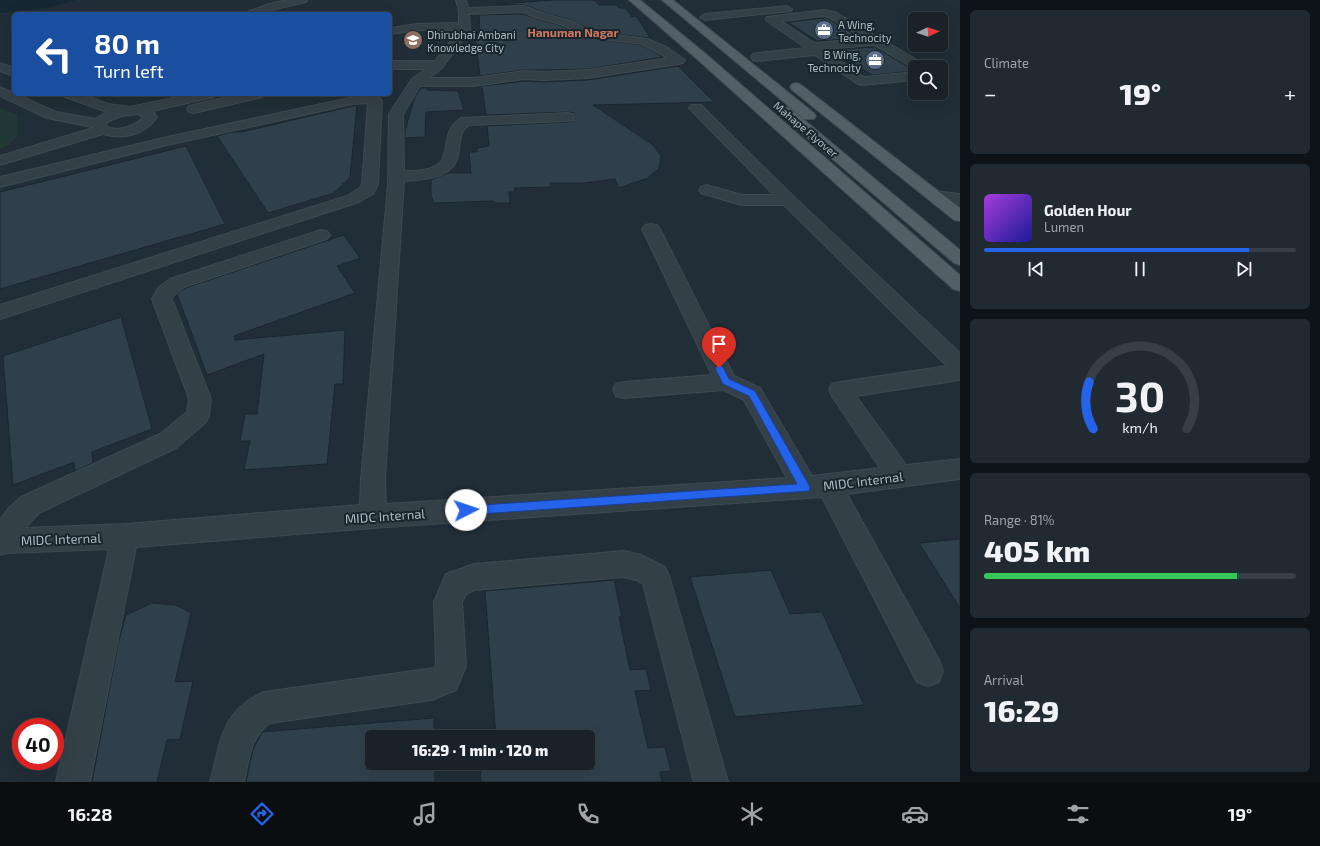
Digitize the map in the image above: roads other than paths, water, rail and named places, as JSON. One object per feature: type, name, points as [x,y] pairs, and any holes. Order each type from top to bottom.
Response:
[{"type":"main road","points":[[634,0],[960,285]]},
{"type":"main road","name":"Mahape Flyover","points":[[650,0],[960,259]]},
{"type":"main road","name":"Mahape Flyover","points":[[667,0],[875,170]]},
{"type":"main road","points":[[683,0],[771,68]]},
{"type":"main road","points":[[789,81],[960,216]]},
{"type":"street","points":[[256,12],[273,6],[302,0]]},
{"type":"street","points":[[765,1],[778,10]]},
{"type":"street","points":[[374,516],[373,479],[396,176],[396,114],[416,82],[438,65],[453,47],[464,30],[462,6],[524,9],[541,16],[567,23],[580,30],[605,37],[644,41],[664,50],[680,60],[588,74],[544,76],[524,75],[474,82],[416,82]]},
{"type":"street","points":[[705,17],[816,6]]},
{"type":"street","points":[[908,60],[829,14],[771,19],[862,81],[908,77]]},
{"type":"street","points":[[392,31],[418,27],[464,26]]},
{"type":"street","points":[[752,53],[877,41]]},
{"type":"street","points":[[392,66],[438,65]]},
{"type":"street","points":[[0,67],[12,71]]},
{"type":"street","points":[[0,91],[52,114],[114,132],[123,132],[139,127],[144,115],[203,96]]},
{"type":"street","points":[[75,96],[106,108],[126,110],[144,115],[246,96]]},
{"type":"street","points":[[0,182],[163,142],[353,100],[368,98],[375,101],[370,184],[367,191],[353,198],[0,312]]},
{"type":"street","points":[[696,108],[788,200],[960,366]]},
{"type":"street","points":[[0,161],[100,127],[105,117],[126,110]]},
{"type":"street","points":[[396,176],[435,172],[443,168],[449,163],[455,130],[460,124],[466,121],[568,117]]},
{"type":"street","points":[[707,190],[741,200],[788,200]]},
{"type":"street","points":[[935,196],[960,200]]},
{"type":"street","points":[[652,229],[726,382]]},
{"type":"street","points":[[1,538],[17,517],[30,505],[168,441],[198,416],[200,399],[162,299],[166,291],[178,284],[321,235]]},
{"type":"street","points":[[900,477],[840,390],[960,372]]},
{"type":"street","points":[[624,390],[726,382],[752,394],[817,487],[928,671]]},
{"type":"street","name":"MIDC Internal","points":[[1,538],[125,536],[374,516],[817,487],[960,469]]},
{"type":"street","points":[[73,782],[125,536]]},
{"type":"street","points":[[227,782],[239,734],[250,718],[264,708],[432,685],[445,679],[451,666],[448,602],[456,584],[474,578],[624,564],[641,568],[655,576],[711,782]]},
{"type":"water","points":[[0,0],[77,0],[45,8],[0,13]]},
{"type":"place","name":"A Wing, Technocity","points":[[824,30]]},
{"type":"place","name":"Dhirubhai Ambani Knowledge City","points":[[413,40]]},
{"type":"place","name":"B Wing, Technocity","points":[[875,60]]},
{"type":"district","name":"Hanuman Nagar","points":[[573,32]]}]
